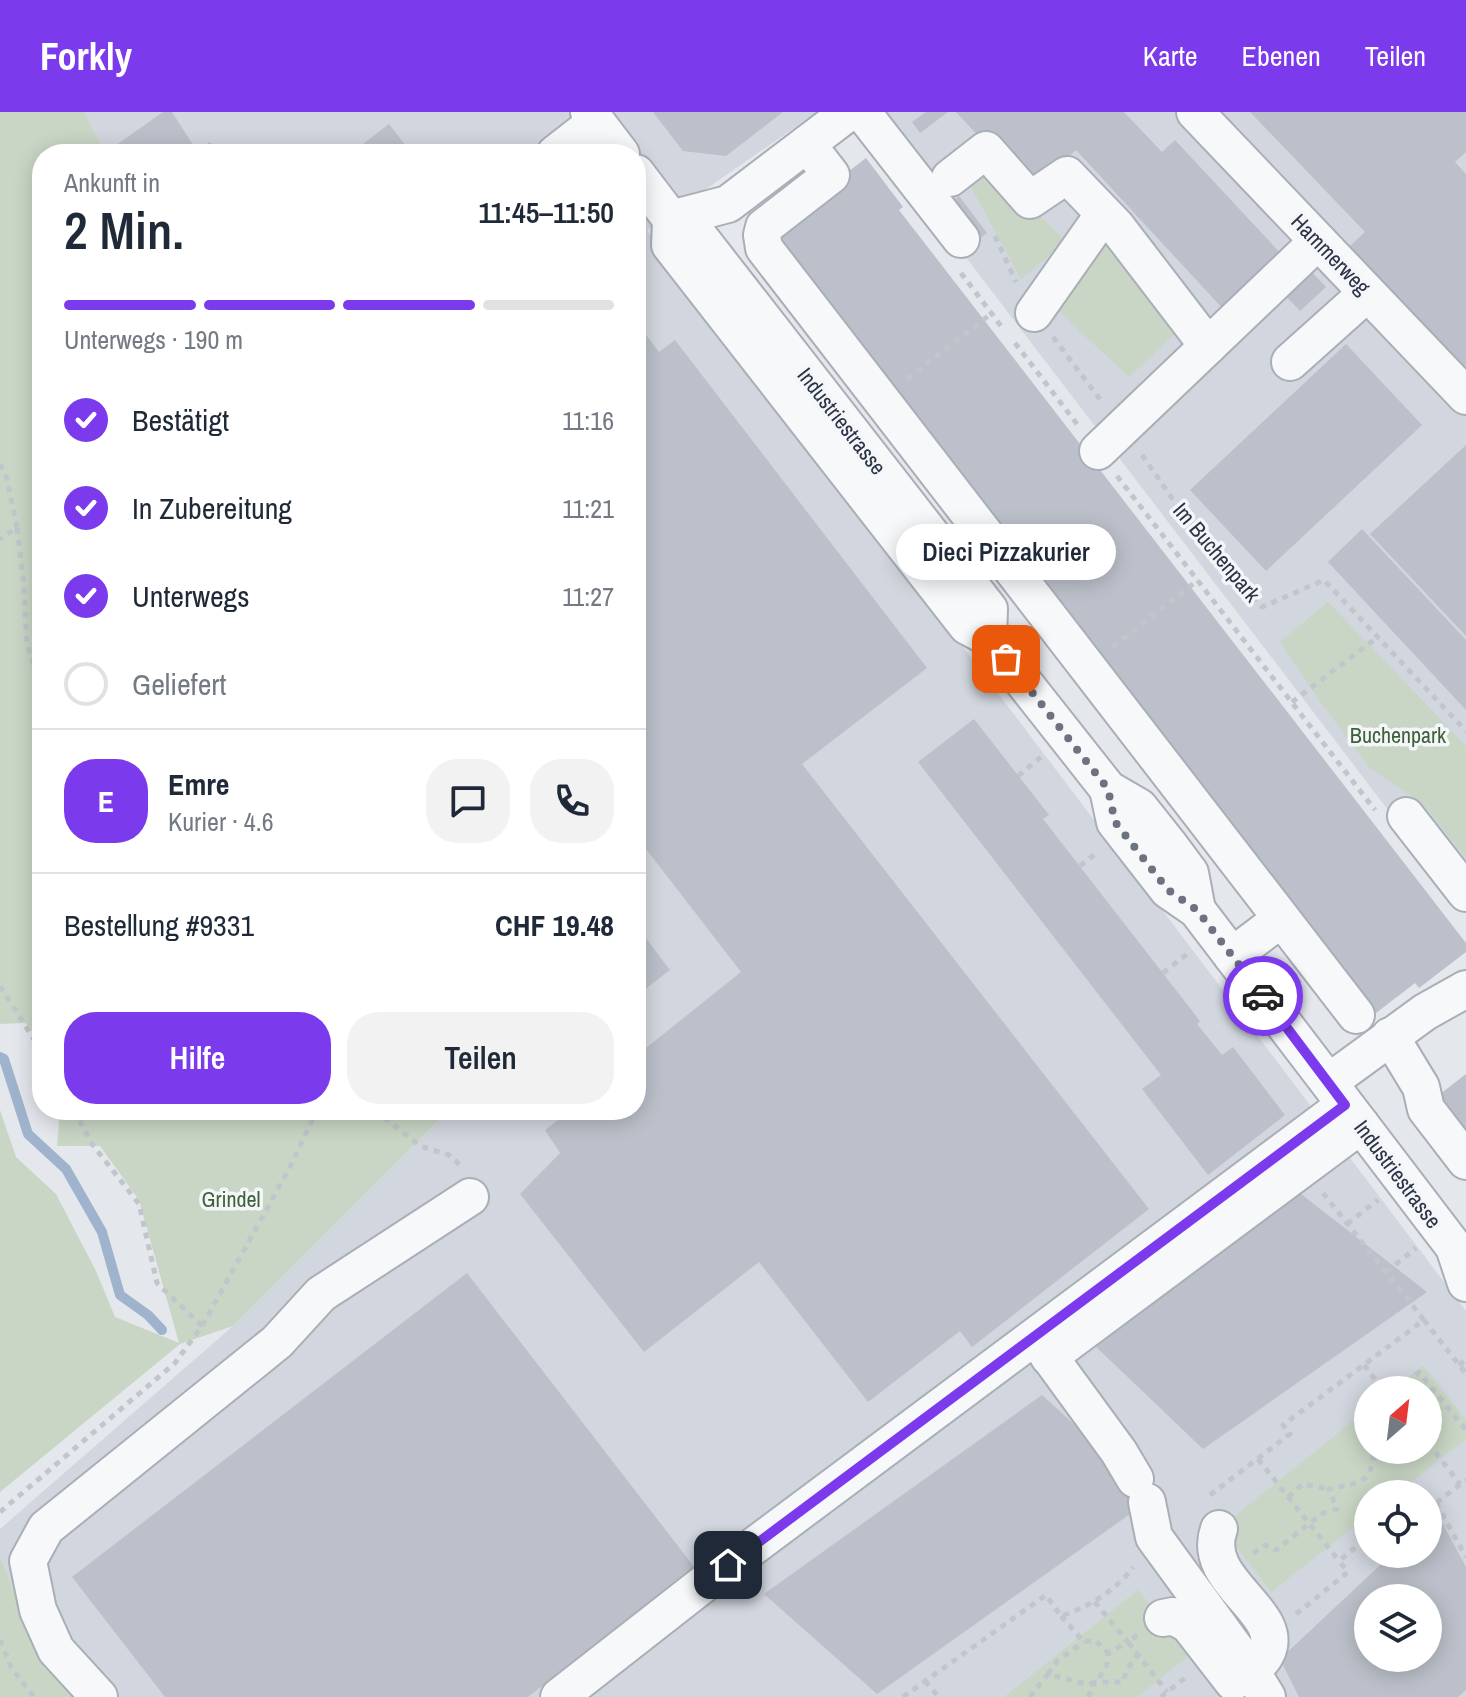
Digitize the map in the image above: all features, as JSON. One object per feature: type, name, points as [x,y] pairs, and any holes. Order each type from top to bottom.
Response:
[{"type":"street","name":"Hammerweg","points":[[1195,112],[1466,396]]},
{"type":"street","points":[[671,219],[728,204],[844,114],[970,246]]},
{"type":"street","points":[[565,144],[592,117],[613,144]]},
{"type":"street","points":[[807,144],[831,175],[764,227],[764,248],[1356,1015]]},
{"type":"street","points":[[950,178],[986,150],[1030,200],[1067,175],[1116,226],[1208,346]]},
{"type":"street","name":"Industriestrasse","points":[[646,186],[671,219],[694,230],[989,609],[988,637],[1108,789],[1139,807],[1190,873],[1197,910],[1460,1250],[1466,1283]]},
{"type":"street","points":[[1016,326],[1103,215]]},
{"type":"street","points":[[1111,440],[1318,241]]},
{"type":"street","points":[[1290,362],[1367,293]]},
{"type":"street","points":[[1393,816],[1466,893]]},
{"type":"street","points":[[1232,956],[1281,919]]},
{"type":"street","points":[[559,1697],[724,1568],[1302,1167],[1390,1036],[1466,989]]},
{"type":"street","points":[[1390,1036],[1421,1087],[1426,1109],[1466,1161]]},
{"type":"street","points":[[1042,1346],[1345,1104]]},
{"type":"street","points":[[99,1697],[56,1650],[38,1610],[28,1561],[46,1528],[277,1342],[321,1294],[470,1186]]},
{"type":"street","points":[[1042,1346],[1119,1452],[1141,1490],[1154,1537],[1258,1668]]},
{"type":"street","points":[[1212,1514],[1218,1563],[1264,1621],[1258,1668]]},
{"type":"street","points":[[1163,1618],[1173,1616],[1188,1624],[1233,1682],[1258,1668]]},
{"type":"path","points":[[970,246],[992,313],[1016,326],[1111,440],[1198,580],[1292,702],[1393,816]]},
{"type":"path","name":"Im Buchenpark","points":[[970,246],[1023,297],[1016,326],[1111,440],[1181,511],[1262,607],[1324,580],[1466,731]]},
{"type":"path","points":[[905,381],[992,313]]},
{"type":"path","points":[[0,464],[7,479],[17,528],[27,645],[32,660]]},
{"type":"path","points":[[0,539],[17,528]]},
{"type":"path","points":[[1112,648],[1198,580]]},
{"type":"path","points":[[1292,702],[1378,637]]},
{"type":"path","points":[[1018,776],[1037,760]]},
{"type":"path","points":[[1163,973],[1190,952]]},
{"type":"path","points":[[0,986],[32,1036]]},
{"type":"path","points":[[79,1120],[92,1144],[139,1204],[157,1283],[202,1326]]},
{"type":"path","points":[[0,1512],[175,1363],[202,1326],[290,1167],[312,1120]]},
{"type":"path","points":[[388,1120],[420,1146],[449,1155],[470,1186]]},
{"type":"path","points":[[1302,1167],[1466,1374]]},
{"type":"path","points":[[1347,1224],[1379,1199]]},
{"type":"path","points":[[1386,1272],[1416,1248]]},
{"type":"path","points":[[1212,1514],[1258,1459],[1290,1434],[1283,1425],[1424,1320]]},
{"type":"path","points":[[1459,1365],[1466,1360]]},
{"type":"path","points":[[1364,1365],[1372,1376]]},
{"type":"path","points":[[1442,1400],[1466,1430]]},
{"type":"path","points":[[1258,1459],[1348,1572],[1258,1668]]},
{"type":"path","points":[[1442,1461],[1460,1484]]},
{"type":"path","points":[[1288,1497],[1303,1484],[1329,1489],[1362,1483],[1368,1476],[1371,1464]]},
{"type":"path","points":[[1442,1498],[1466,1480]]},
{"type":"path","points":[[1251,1555],[1265,1545],[1276,1550],[1323,1513],[1337,1509],[1329,1489]]},
{"type":"path","points":[[1442,1514],[1466,1557]]},
{"type":"path","points":[[1061,1616],[1082,1610],[1128,1575],[1154,1537]]},
{"type":"path","points":[[1339,1561],[1354,1549]]},
{"type":"path","points":[[903,1697],[1046,1595],[1084,1642]]},
{"type":"path","points":[[1094,1601],[1167,1692]]},
{"type":"path","points":[[0,1640],[11,1667],[34,1697]]},
{"type":"path","points":[[1030,1697],[1058,1660],[1084,1642],[1095,1640],[1108,1653]]},
{"type":"path","points":[[1088,1697],[1104,1671],[1108,1653],[1128,1642]]},
{"type":"path","points":[[1048,1674],[1089,1685],[1095,1682],[1123,1682],[1127,1669],[1138,1655]]},
{"type":"path","points":[[1161,1697],[1185,1678],[1192,1688]]},
{"type":"path","points":[[925,1681],[939,1697]]},
{"type":"shaded area","points":[[84,112],[817,112],[647,230],[1466,1311],[1466,1697],[82,1697],[34,1643],[0,1556],[0,1529],[233,1326],[439,1120],[646,1120],[646,144],[101,144]]},
{"type":"shaded area","points":[[855,112],[1466,112],[1466,912]]},
{"type":"green space","points":[[0,112],[84,112],[101,144],[32,144],[32,1031],[26,1023],[0,1024]]},
{"type":"green space","points":[[990,165],[1066,242],[1021,279],[966,178]]},
{"type":"green space","points":[[1111,232],[1184,325],[1129,377],[1052,305]]},
{"type":"green space","name":"Buchenpark","points":[[1328,602],[1466,746],[1466,858],[1422,803],[1370,768],[1280,642]]},
{"type":"green space","name":"Grindel","points":[[0,1110],[16,1157],[56,1194],[96,1271],[115,1317],[179,1343],[139,1200],[100,1146],[57,1146],[59,1120],[439,1120],[233,1326],[180,1344],[0,1492]]},
{"type":"green space","points":[[1423,1366],[1431,1376],[1410,1376]]},
{"type":"green space","points":[[1442,1390],[1466,1420],[1466,1439],[1442,1458]]},
{"type":"green space","points":[[1354,1420],[1354,1464],[1434,1464],[1414,1480],[1354,1480],[1354,1527],[1271,1592],[1221,1527]]},
{"type":"green space","points":[[0,1556],[34,1643],[82,1697],[0,1697]]},
{"type":"green space","points":[[1138,1590],[1191,1654],[1137,1697],[1004,1697]]},
{"type":"building","points":[[163,112],[172,112],[193,144],[118,144]]},
{"type":"building","points":[[653,112],[783,112],[726,156],[683,151]]},
{"type":"building","points":[[926,112],[948,112],[920,133],[912,122]]},
{"type":"building","points":[[956,112],[1124,112],[1162,152],[1175,140],[1284,257],[1225,311],[1076,150],[1031,192]]},
{"type":"building","points":[[1250,112],[1466,112],[1466,152],[1455,162],[1466,174],[1466,365],[1463,367],[1348,248],[1365,232]]},
{"type":"building","points":[[389,124],[404,144],[363,144]]},
{"type":"building","points":[[866,158],[903,207],[899,210],[1466,943],[1466,952],[1419,988],[1415,983],[1376,1013],[766,235]]},
{"type":"building","points":[[959,196],[987,233],[979,239],[951,202]]},
{"type":"building","points":[[1308,268],[1326,287],[1300,311],[1282,292]]},
{"type":"building","points":[[646,335],[659,352],[675,340],[927,668],[802,764],[1149,1209],[972,1347],[960,1331],[868,1402],[759,1262],[644,1352],[520,1194],[560,1153],[545,1130],[558,1120],[646,1120],[646,1048],[741,972],[646,849]]},
{"type":"building","points":[[1346,344],[1422,425],[1266,571],[1190,490]]},
{"type":"building","points":[[1466,445],[1466,636],[1370,534]]},
{"type":"building","points":[[1362,529],[1466,640],[1466,710],[1328,562]]},
{"type":"building","points":[[974,719],[1049,815],[1043,819],[1200,1021],[1197,1024],[1222,1055],[1233,1047],[1285,1115],[1208,1175],[1142,1089],[1161,1075],[918,762]]},
{"type":"building","points":[[646,938],[670,970],[646,988]]},
{"type":"building","points":[[1466,1074],[1466,1130],[1439,1095]]},
{"type":"building","points":[[1301,1194],[1427,1292],[1203,1449],[1092,1343]]},
{"type":"building","points":[[467,1273],[695,1568],[528,1697],[165,1697],[72,1577]]},
{"type":"building","points":[[1042,1395],[1154,1497],[877,1694],[764,1594]]},
{"type":"building","points":[[1442,1522],[1466,1567],[1466,1690],[1458,1697],[1299,1697],[1280,1659],[1354,1590],[1354,1672],[1442,1672],[1442,1584],[1360,1584],[1377,1568],[1442,1568]]},
{"type":"waterway","points":[[0,1057],[4,1059],[28,1134],[66,1169],[102,1232],[120,1295],[148,1315],[162,1330]]},
{"type":"way so far","points":[[1006,659],[1108,789],[1115,822],[1168,890],[1197,910],[1263,996]]},
{"type":"place","name":"Dieci Pizzakurier","points":[[1006,659]]},
{"type":"route","points":[[728,1565],[1345,1105],[1263,996]]}]
